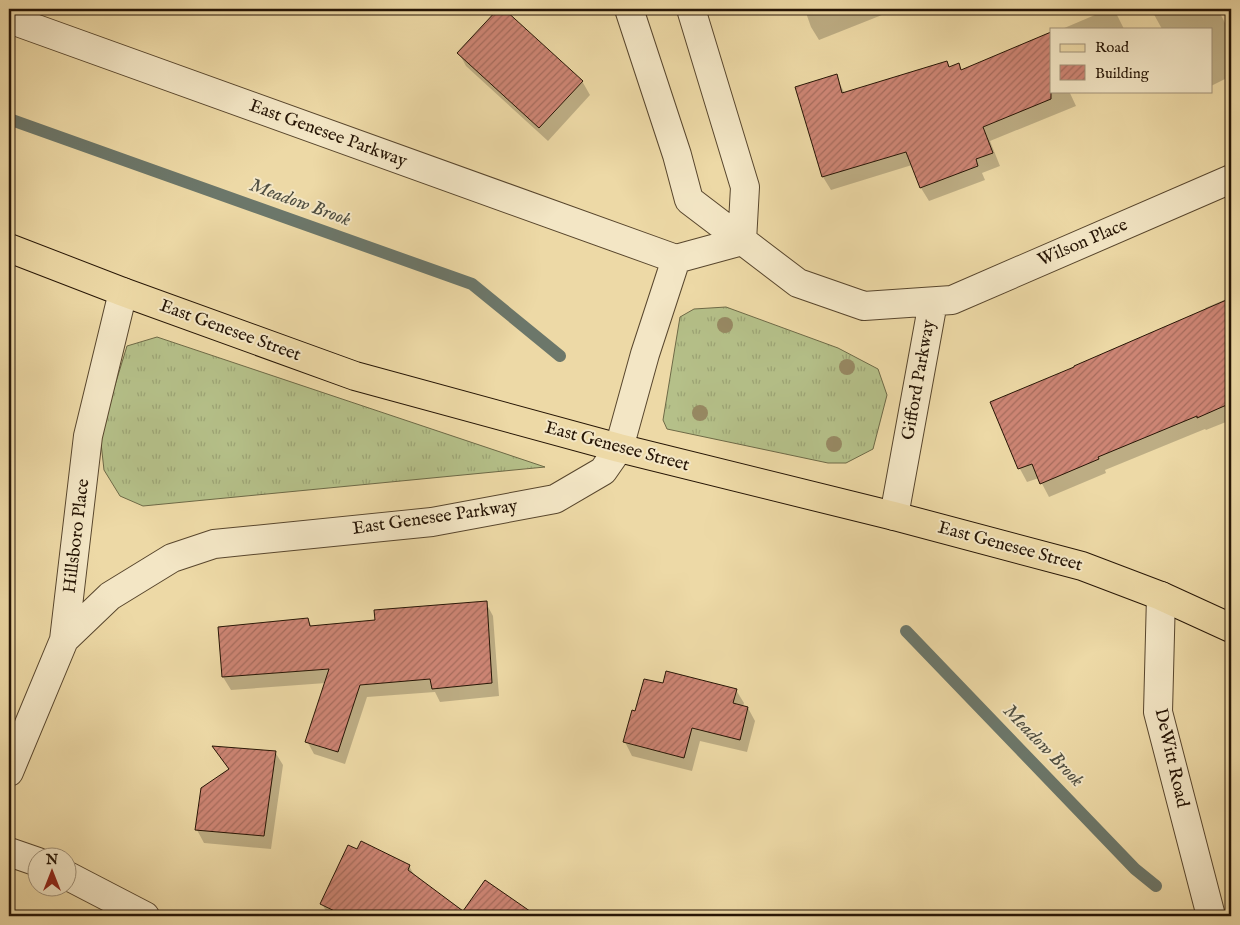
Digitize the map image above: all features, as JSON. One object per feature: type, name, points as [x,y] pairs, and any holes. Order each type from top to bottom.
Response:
[{"type":"main road","name":"East Genesee Street","points":[[9,248],[123,292],[355,376],[618,448],[894,516],[1082,566],[1160,596],[1231,628]]},
{"type":"street","name":"Gifford Parkway","points":[[629,9],[677,155],[689,200],[798,283],[864,306],[933,302],[894,516]]},
{"type":"street","points":[[676,259],[742,241],[745,187],[691,9]]},
{"type":"street","name":"East Genesee Parkway","points":[[9,19],[676,259],[645,354],[618,448],[603,471],[556,499],[432,522],[214,544],[172,558],[110,596],[64,640]]},
{"type":"street","name":"Wilson Place","points":[[933,302],[952,300],[1231,179]]},
{"type":"street","name":"Hillsboro Place","points":[[9,772],[64,640],[88,436],[123,292]]},
{"type":"street","name":"DeWitt Road","points":[[1160,596],[1158,712],[1211,916]]},
{"type":"street","points":[[9,852],[28,859]]},
{"type":"street","points":[[78,881],[145,916]]},
{"type":"green space","points":[[726,307],[838,348],[878,369],[887,395],[873,449],[846,463],[828,463],[667,429],[663,420],[680,317],[694,309]]},
{"type":"green space","points":[[157,337],[545,467],[143,506],[120,496],[104,470],[100,434],[127,346]]},
{"type":"building","points":[[498,9],[504,9],[583,81],[539,128],[457,53]]},
{"type":"building","points":[[1050,32],[1051,99],[983,127],[993,153],[976,159],[978,166],[920,188],[906,152],[822,177],[795,87],[837,74],[842,93],[947,61],[949,67],[959,63],[961,70]]},
{"type":"building","points":[[1231,298],[1231,403],[1098,457],[1099,459],[1040,484],[1032,464],[1018,469],[990,402]]},
{"type":"building","points":[[487,601],[492,683],[432,689],[430,679],[360,685],[338,752],[305,742],[329,669],[222,677],[218,627],[308,618],[310,626],[375,620],[374,610]]},
{"type":"building","points":[[666,671],[737,689],[733,703],[748,707],[740,740],[692,728],[684,758],[623,742],[632,710],[635,711],[644,679],[663,683]]},
{"type":"building","points":[[212,746],[276,751],[264,836],[195,830],[201,788],[229,769]]},
{"type":"building","points":[[361,841],[410,865],[408,870],[463,911],[485,880],[537,916],[345,916],[320,904],[348,845],[357,849]]},
{"type":"waterway","name":"Meadow Brook","points":[[9,119],[472,284],[560,356]]},
{"type":"waterway","name":"Meadow Brook","points":[[906,631],[1135,869],[1156,886]]}]
